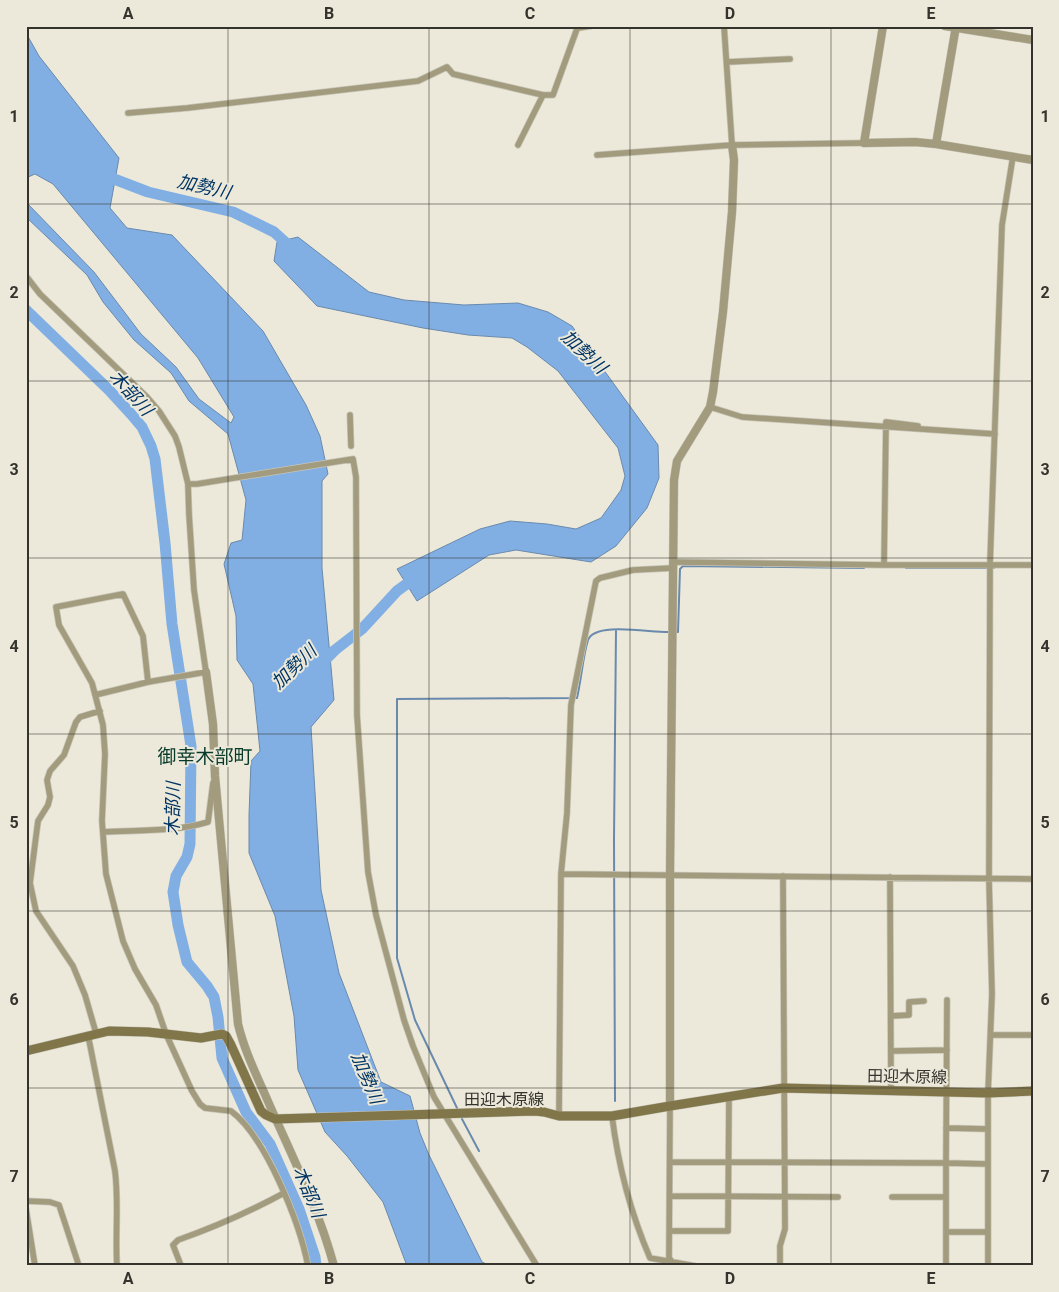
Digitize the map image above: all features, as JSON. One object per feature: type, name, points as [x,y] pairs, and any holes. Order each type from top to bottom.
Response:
[{"type":"main road","points":[[26,1051],[92,1034],[126,1030],[201,1038],[222,1034],[226,1036],[231,1045],[261,1110],[266,1115],[275,1119]]},
{"type":"main road","name":"田迎木原線","points":[[275,1119],[535,1111],[559,1116],[612,1116],[783,1088],[988,1093],[1033,1091]]},
{"type":"street","points":[[128,113],[188,108],[418,81],[447,67],[453,74],[543,95],[553,95],[578,27],[591,26]]},
{"type":"street","points":[[673,1263],[670,1258],[670,874],[674,480],[677,461],[710,407],[722,321],[732,212],[734,160],[724,26]]},
{"type":"street","points":[[864,143],[883,26]]},
{"type":"street","points":[[944,26],[1033,40]]},
{"type":"street","points":[[936,144],[956,27]]},
{"type":"street","points":[[727,62],[790,59]]},
{"type":"street","points":[[518,145],[543,95]]},
{"type":"street","points":[[597,155],[732,145],[915,142],[1033,160]]},
{"type":"street","points":[[988,1266],[988,1093],[992,994],[989,880],[990,564],[1002,225],[1013,156]]},
{"type":"street","points":[[26,276],[40,294],[147,397],[159,411],[175,436],[179,447],[188,484],[194,590],[213,724],[214,776],[238,1024],[251,1063],[310,1195],[334,1266]]},
{"type":"street","points":[[710,407],[742,417],[886,427]]},
{"type":"street","points":[[350,415],[351,446]]},
{"type":"street","points":[[884,565],[886,422],[995,434]]},
{"type":"street","points":[[188,484],[353,459],[356,477],[357,715],[368,872],[376,915],[404,1020],[434,1097],[537,1266]]},
{"type":"street","points":[[559,1116],[561,874],[567,813],[571,705],[596,581],[600,578],[633,570],[673,565],[1033,565]]},
{"type":"street","points":[[148,682],[143,636],[123,594],[56,607],[59,625],[92,682],[103,725],[105,754],[103,832],[106,874],[123,941],[135,969],[156,1006],[166,1034],[192,1091],[200,1104],[205,1108],[232,1111],[262,1148],[291,1206],[308,1266]]},
{"type":"street","points":[[95,695],[148,682],[206,672]]},
{"type":"street","points":[[100,711],[80,717],[76,722],[64,755],[50,771],[48,780],[50,797],[48,805],[38,821],[30,883],[36,911],[73,966],[85,995],[115,1171],[117,1193],[115,1239],[117,1266]]},
{"type":"street","points":[[103,832],[176,828],[208,822],[214,776]]},
{"type":"street","points":[[561,874],[1033,879]]},
{"type":"street","points":[[780,1266],[780,1246],[785,1229],[783,876]]},
{"type":"street","points":[[890,877],[891,1091]]},
{"type":"street","points":[[946,1266],[947,1000]]},
{"type":"street","points":[[891,1016],[909,1015],[909,1002],[924,1001]]},
{"type":"street","points":[[991,1034],[1033,1035]]},
{"type":"street","points":[[891,1051],[947,1050]]},
{"type":"street","points":[[670,1231],[728,1231],[729,1096]]},
{"type":"street","points":[[612,1116],[616,1144],[637,1226],[650,1258],[696,1266]]},
{"type":"street","points":[[946,1128],[988,1129]]},
{"type":"street","points":[[670,1162],[988,1164]]},
{"type":"street","points":[[178,1266],[180,1263],[173,1244],[178,1240],[252,1211],[284,1193]]},
{"type":"street","points":[[670,1196],[838,1197]]},
{"type":"street","points":[[892,1198],[946,1197]]},
{"type":"street","points":[[26,1201],[50,1202],[59,1205],[79,1266]]},
{"type":"street","points":[[26,1209],[35,1266]]},
{"type":"street","points":[[946,1232],[988,1232]]},
{"type":"water","points":[[26,33],[39,56],[119,158],[110,208],[127,228],[172,235],[263,331],[306,405],[320,436],[328,474],[322,481],[322,568],[334,700],[311,727],[321,890],[339,973],[381,1082],[410,1096],[420,1133],[429,1155],[482,1262],[491,1266],[407,1266],[383,1202],[347,1156],[325,1132],[298,1070],[294,1016],[275,916],[249,853],[251,761],[260,751],[253,684],[237,660],[236,616],[224,564],[231,543],[242,540],[246,500],[228,434],[189,401],[171,373],[134,340],[103,302],[87,275],[26,217],[26,202],[94,272],[141,334],[176,367],[199,399],[231,423],[234,417],[198,358],[53,184],[35,174],[26,178]]},
{"type":"water","points":[[298,237],[369,292],[404,300],[464,305],[518,303],[548,312],[572,326],[658,445],[659,478],[647,508],[616,546],[591,562],[516,550],[489,555],[417,601],[397,569],[480,529],[510,521],[576,529],[601,518],[621,490],[625,476],[618,448],[558,371],[512,338],[468,335],[423,328],[317,306],[274,261],[277,242]]},
{"type":"waterway","name":"加勢川","points":[[101,174],[148,192],[233,212],[274,232],[295,251]]},
{"type":"waterway","name":"木部川","points":[[26,310],[109,390],[131,414],[142,427],[155,459],[172,624],[191,746],[190,844],[187,857],[176,876],[173,892],[178,925],[187,962],[214,997],[222,1058],[246,1112],[270,1144],[299,1209],[315,1257],[316,1266]]},
{"type":"waterway","points":[[674,632],[678,632],[680,569],[683,566],[864,568]]},
{"type":"waterway","points":[[906,568],[994,568]]},
{"type":"waterway","name":"加勢川","points":[[322,663],[362,629],[397,591],[419,575]]},
{"type":"waterway","points":[[457,1108],[415,1020],[397,958],[397,699],[577,698],[586,646],[593,634],[612,629],[669,632]]},
{"type":"waterway","points":[[615,1101],[614,840],[616,630]]},
{"type":"waterway","points":[[462,1119],[479,1151]]},
{"type":"district","name":"御幸木部町","points":[[205,756]]}]
